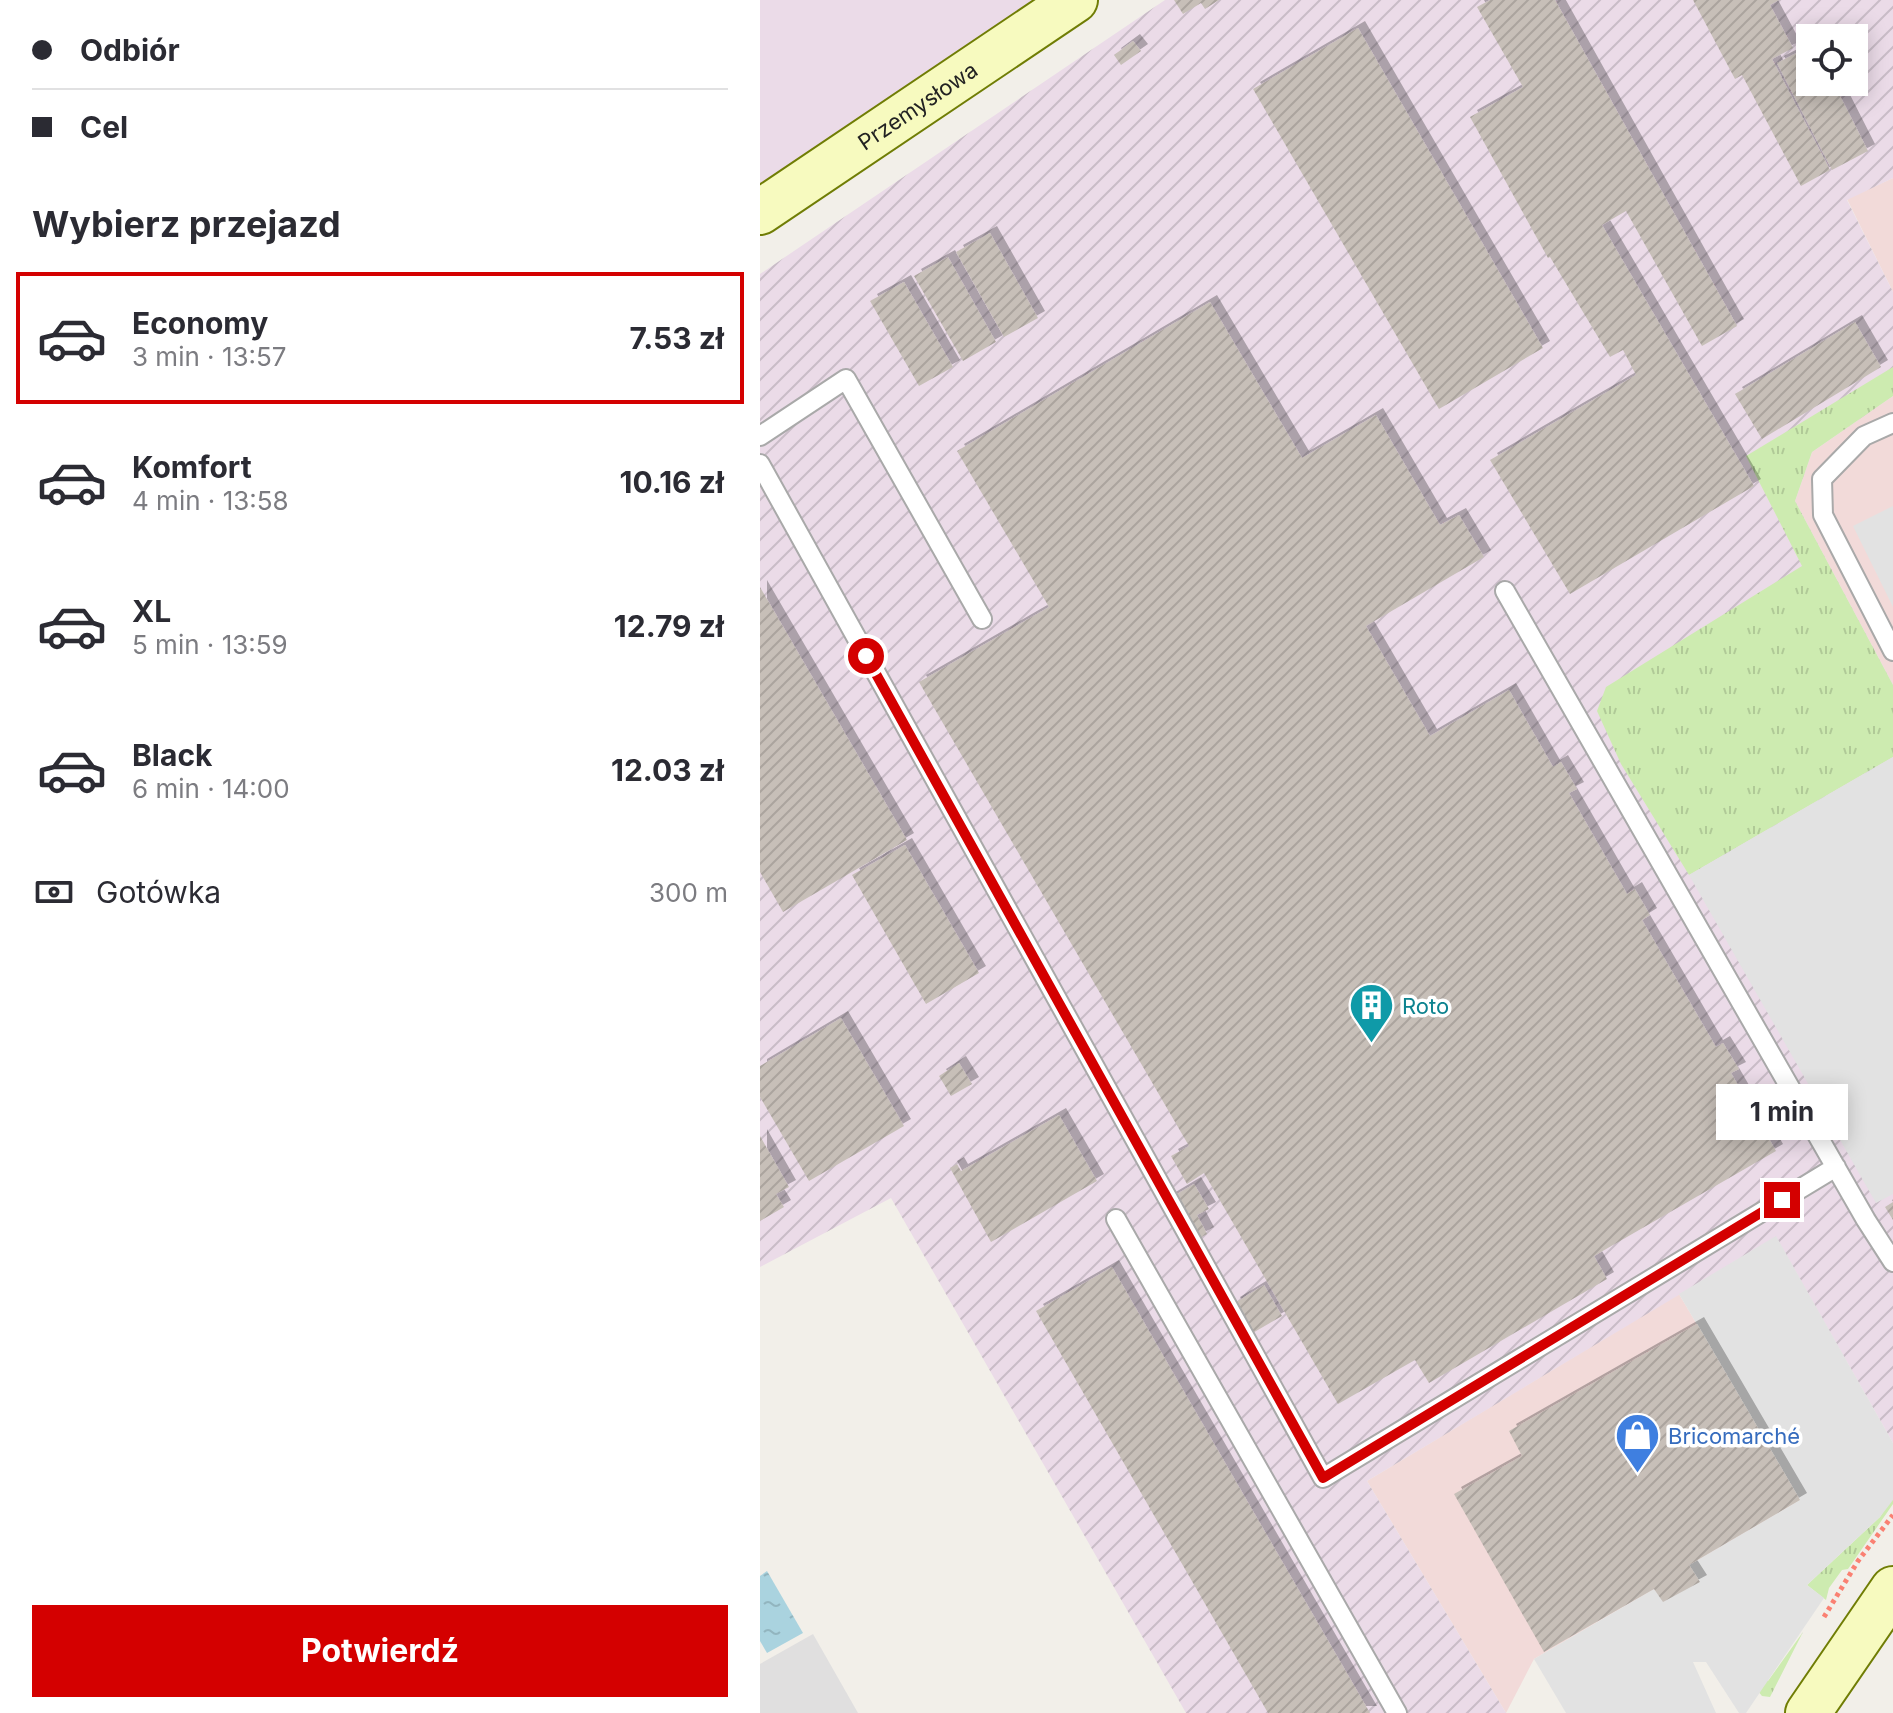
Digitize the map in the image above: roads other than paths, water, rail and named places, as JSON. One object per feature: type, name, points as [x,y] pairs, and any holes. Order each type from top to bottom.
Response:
[{"type":"street","name":"Przemysłowa","points":[[760,212],[1075,0]]},
{"type":"street","points":[[1808,1713],[1893,1589]]},
{"type":"lane","points":[[760,436],[846,379],[982,619]]},
{"type":"lane","points":[[1893,423],[1864,436],[1822,479],[1823,515],[1893,651]]},
{"type":"lane","points":[[760,464],[1323,1478],[1836,1167]]},
{"type":"lane","points":[[1505,591],[1893,1262]]},
{"type":"lane","points":[[1116,1219],[1397,1713]]},
{"type":"water","points":[[767,1571],[803,1633],[767,1653],[760,1641],[760,1576]]},
{"type":"place","name":"Roto","points":[[1371,1045]]},
{"type":"place","name":"Bricomarché","points":[[1637,1475]]}]
